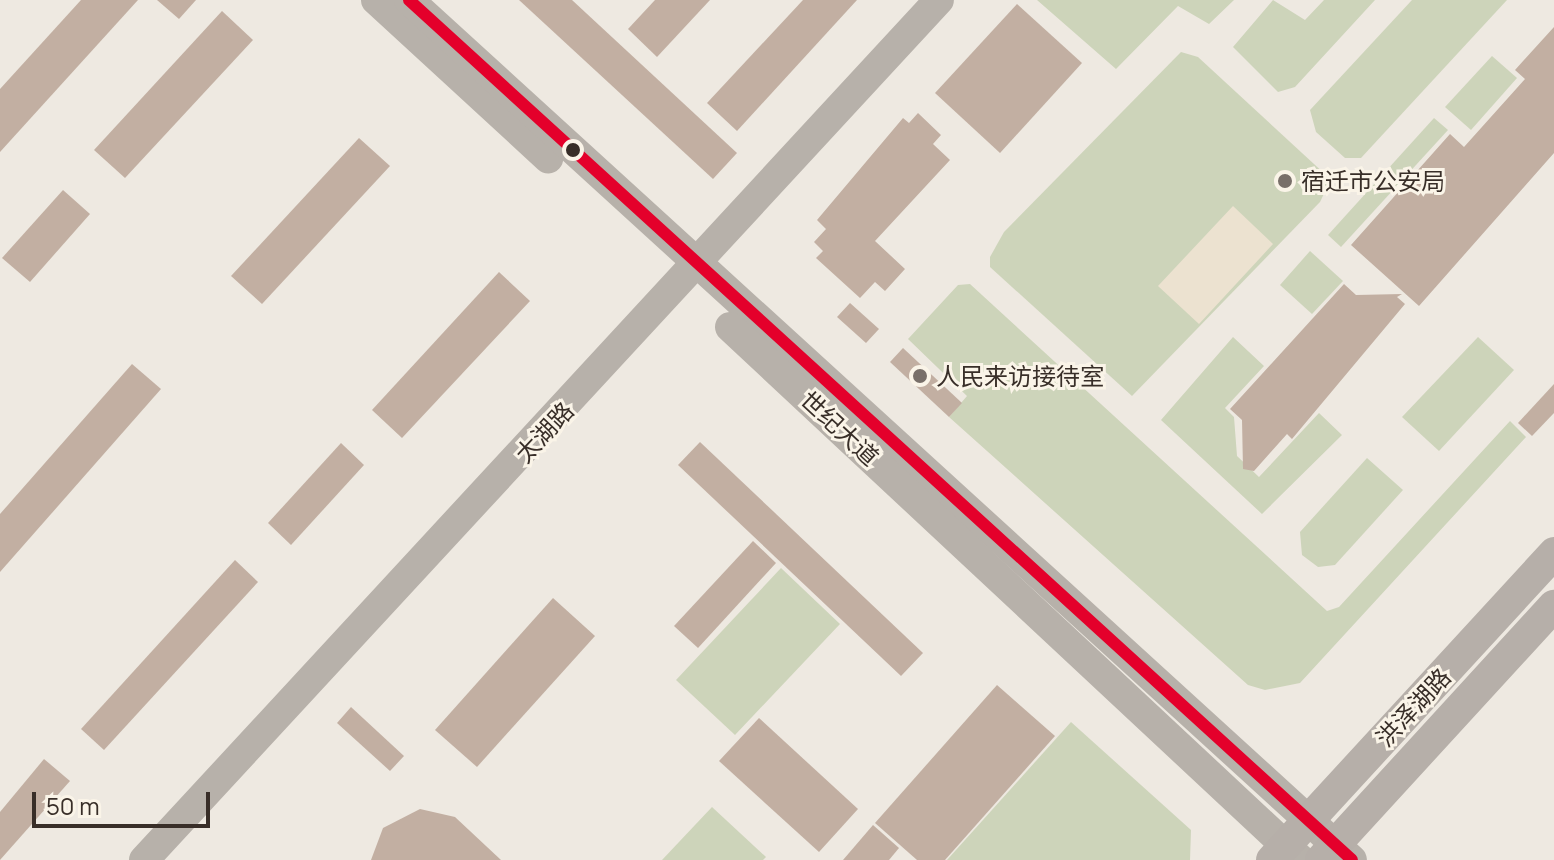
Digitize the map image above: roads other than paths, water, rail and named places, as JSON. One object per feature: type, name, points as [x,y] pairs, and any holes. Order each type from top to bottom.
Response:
[{"type":"main road","points":[[1302,814],[1554,530]]},
{"type":"main road","name":"洪泽湖路","points":[[1283,849],[1302,814],[1554,553]]},
{"type":"main road","name":"洪泽湖路","points":[[1336,855],[1554,606]]},
{"type":"street","name":"世纪大道","points":[[376,0],[1302,814],[1336,855]]},
{"type":"street","name":"世纪大道","points":[[409,0],[1283,849]]},
{"type":"street","name":"太湖路","points":[[144,860],[689,275],[939,0]]},
{"type":"place","name":"宿迁市公安局","points":[[1285,181]]},
{"type":"place","name":"人民来访接待室","points":[[920,376]]}]
